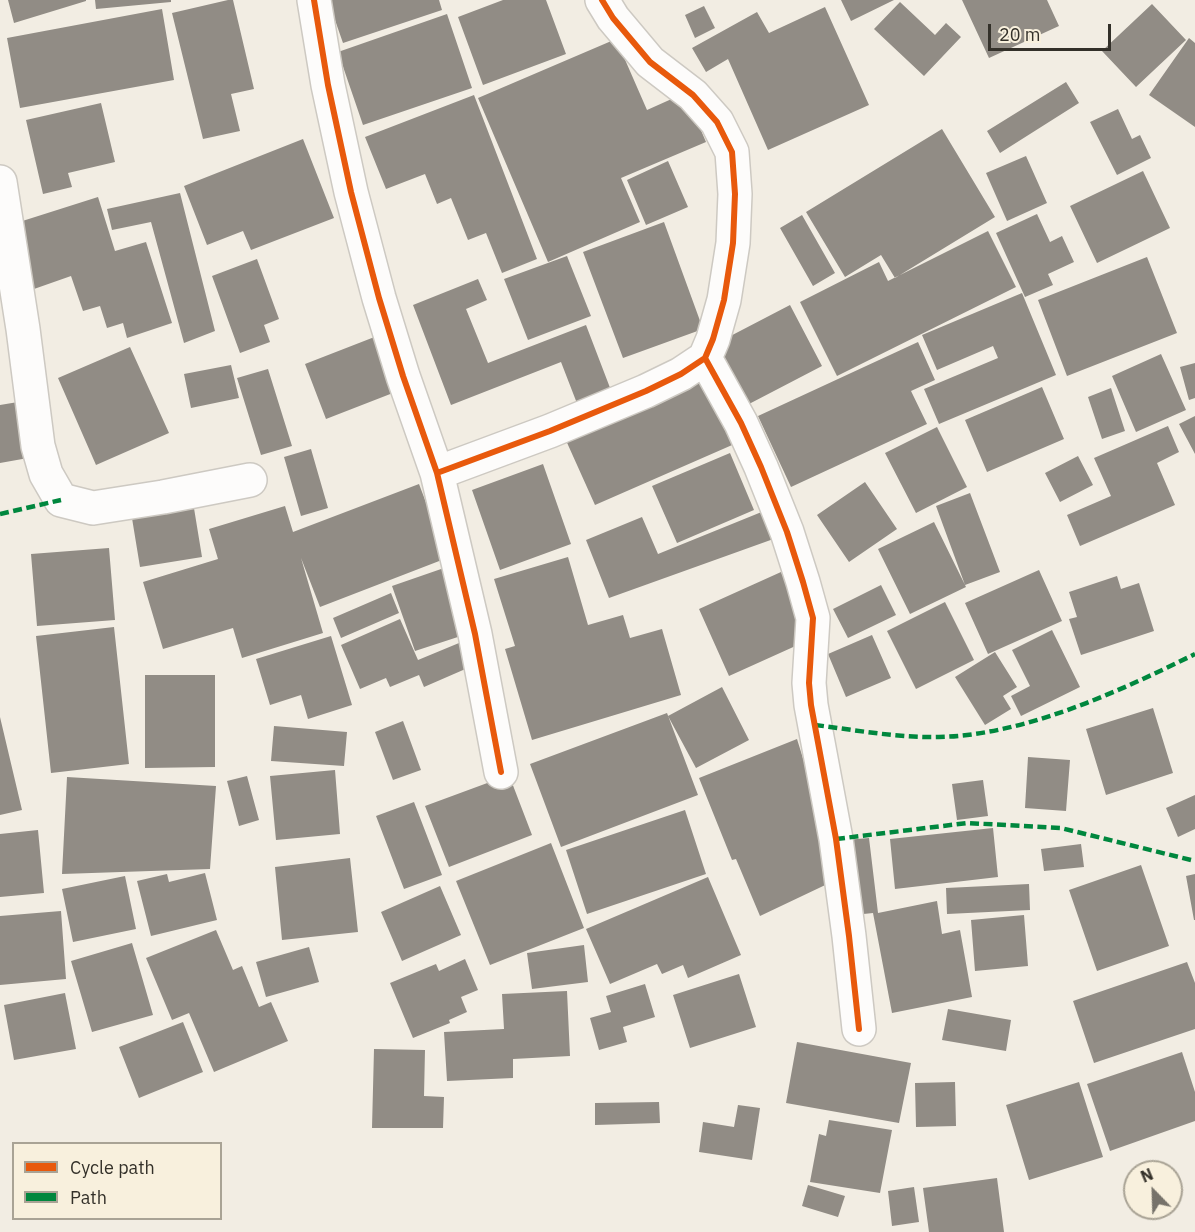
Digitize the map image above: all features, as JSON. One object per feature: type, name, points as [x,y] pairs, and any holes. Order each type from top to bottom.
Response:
[{"type":"street","points":[[314,0],[328,85],[354,203],[379,298],[437,473],[475,634],[501,772]]},
{"type":"street","points":[[437,473],[550,431],[646,391],[681,374],[705,357],[713,339],[724,300],[733,243],[735,194],[732,152],[717,122],[693,95],[650,62],[613,18],[602,0]]},
{"type":"street","points":[[0,182],[23,329],[38,446],[46,474],[61,500],[93,508],[250,480]]},
{"type":"street","points":[[705,357],[741,423],[761,467],[786,532],[813,618],[809,683],[811,705],[836,839],[859,1029]]},
{"type":"building","points":[[8,0],[86,0],[86,1],[14,23]]},
{"type":"building","points":[[95,0],[171,0],[171,2],[96,9]]},
{"type":"building","points":[[233,0],[254,89],[231,94],[240,131],[203,139],[172,13]]},
{"type":"building","points":[[328,0],[439,0],[442,10],[343,43]]},
{"type":"building","points":[[503,0],[546,0],[566,54],[483,85],[458,17]]},
{"type":"building","points":[[841,0],[894,0],[851,21]]},
{"type":"building","points":[[962,0],[1047,0],[1059,26],[989,58]]},
{"type":"building","points":[[900,2],[935,35],[946,23],[961,37],[924,76],[874,29]]},
{"type":"building","points":[[1152,4],[1186,40],[1136,87],[1102,51]]},
{"type":"building","points":[[704,6],[715,28],[695,38],[685,15]]},
{"type":"building","points":[[825,7],[869,105],[768,150],[728,59],[706,72],[692,48],[757,12],[769,33]]},
{"type":"building","points":[[162,9],[174,80],[20,108],[7,38]]},
{"type":"building","points":[[447,14],[472,88],[363,125],[338,52]]},
{"type":"building","points":[[1189,38],[1195,43],[1195,127],[1149,95]]},
{"type":"building","points":[[616,39],[647,110],[685,93],[706,142],[621,178],[640,222],[548,262],[478,98]]},
{"type":"building","points":[[1066,82],[1079,103],[1000,153],[987,131]]},
{"type":"building","points":[[474,95],[537,259],[502,273],[486,233],[468,240],[451,198],[437,204],[425,174],[386,189],[365,137]]},
{"type":"building","points":[[101,103],[115,162],[68,173],[72,187],[43,194],[26,120]]},
{"type":"building","points":[[1118,109],[1132,139],[1140,135],[1151,158],[1117,175],[1090,122]]},
{"type":"building","points":[[942,129],[995,217],[895,278],[881,255],[845,277],[806,212]]},
{"type":"building","points":[[303,139],[334,218],[251,250],[243,231],[207,245],[184,186]]},
{"type":"building","points":[[1026,156],[1047,203],[1007,221],[986,173]]},
{"type":"building","points":[[668,161],[688,207],[646,225],[627,180]]},
{"type":"building","points":[[1143,171],[1170,228],[1097,263],[1070,206]]},
{"type":"building","points":[[180,193],[215,331],[184,343],[151,222],[112,230],[107,209]]},
{"type":"building","points":[[98,197],[115,251],[146,242],[172,323],[127,338],[123,323],[107,328],[100,306],[83,311],[71,276],[34,289],[13,224]]},
{"type":"building","points":[[1037,214],[1050,242],[1062,236],[1074,262],[1048,274],[1053,285],[1025,297],[996,233]]},
{"type":"building","points":[[802,215],[835,273],[813,286],[780,228]]},
{"type":"building","points":[[664,222],[703,329],[623,358],[583,252]]},
{"type":"building","points":[[988,231],[1016,287],[837,376],[800,302],[879,262],[888,281]]},
{"type":"building","points":[[567,256],[591,316],[528,340],[504,279]]},
{"type":"building","points":[[1147,257],[1177,333],[1067,376],[1038,300]]},
{"type":"building","points":[[257,259],[279,319],[264,325],[270,342],[240,353],[212,276]]},
{"type":"building","points":[[478,279],[487,300],[466,309],[488,363],[586,325],[612,393],[578,406],[561,362],[451,405],[413,305]]},
{"type":"building","points":[[1022,293],[1056,375],[939,424],[924,389],[998,358],[993,346],[937,370],[922,335]]},
{"type":"building","points":[[790,305],[822,366],[749,404],[717,343]]},
{"type":"building","points":[[377,336],[398,391],[326,419],[305,364]]},
{"type":"building","points":[[918,342],[935,380],[911,391],[927,424],[791,487],[758,416]]},
{"type":"building","points":[[130,347],[169,433],[96,465],[58,378]]},
{"type":"building","points":[[1161,354],[1186,410],[1136,432],[1112,376]]},
{"type":"building","points":[[1195,363],[1195,398],[1189,400],[1180,367]]},
{"type":"building","points":[[231,365],[239,398],[191,408],[184,374]]},
{"type":"building","points":[[268,369],[292,446],[261,455],[237,378]]},
{"type":"building","points":[[708,372],[739,442],[595,505],[564,436]]},
{"type":"building","points":[[1042,387],[1064,439],[987,472],[965,420]]},
{"type":"building","points":[[1111,388],[1125,431],[1102,439],[1088,397]]},
{"type":"building","points":[[18,402],[28,458],[0,463],[0,405]]},
{"type":"building","points":[[1195,416],[1195,454],[1179,424]]},
{"type":"building","points":[[1168,426],[1179,452],[1157,463],[1175,505],[1080,546],[1067,515],[1111,496],[1094,458]]},
{"type":"building","points":[[937,427],[967,487],[916,513],[885,453]]},
{"type":"building","points":[[311,449],[328,508],[301,516],[284,457]]},
{"type":"building","points":[[730,453],[754,510],[677,543],[652,486]]},
{"type":"building","points":[[1078,456],[1093,485],[1060,502],[1045,473]]},
{"type":"building","points":[[543,464],[571,544],[500,570],[472,490]]},
{"type":"building","points":[[865,482],[897,529],[849,562],[817,515]]},
{"type":"building","points":[[419,484],[447,558],[320,607],[301,558],[323,633],[242,658],[233,628],[163,649],[143,582],[218,559],[209,529],[285,506],[293,532]]},
{"type":"building","points":[[970,493],[1000,572],[965,585],[936,506]]},
{"type":"building","points":[[192,496],[202,557],[140,567],[130,506]]},
{"type":"building","points":[[764,511],[779,537],[609,598],[586,540],[642,517],[658,554]]},
{"type":"building","points":[[934,522],[966,587],[910,614],[878,549]]},
{"type":"building","points":[[109,548],[115,620],[37,626],[31,554]]},
{"type":"building","points":[[568,557],[588,625],[623,615],[630,638],[662,629],[681,695],[532,740],[505,649],[515,646],[494,579]]},
{"type":"building","points":[[444,568],[467,634],[415,651],[392,586]]},
{"type":"building","points":[[1039,570],[1062,621],[988,654],[965,603]]},
{"type":"building","points":[[781,572],[811,639],[729,676],[699,609]]},
{"type":"building","points":[[1117,576],[1121,589],[1139,583],[1154,631],[1081,655],[1069,619],[1077,617],[1069,592]]},
{"type":"building","points":[[881,585],[896,615],[848,638],[833,609]]},
{"type":"building","points":[[391,593],[399,613],[341,638],[333,618]]},
{"type":"building","points":[[945,602],[974,660],[916,689],[887,631]]},
{"type":"building","points":[[400,619],[418,660],[459,643],[470,667],[424,687],[419,675],[390,687],[386,678],[360,689],[341,645]]},
{"type":"building","points":[[114,627],[129,764],[51,773],[36,636]]},
{"type":"building","points":[[1052,630],[1080,687],[1021,716],[1011,696],[1030,686],[1012,650]]},
{"type":"building","points":[[872,635],[891,678],[846,697],[828,654]]},
{"type":"building","points":[[331,636],[352,705],[308,719],[301,695],[270,705],[256,659]]},
{"type":"building","points":[[995,652],[1017,687],[1003,696],[1011,709],[985,725],[955,677]]},
{"type":"building","points":[[145,675],[215,675],[215,767],[145,768]]},
{"type":"building","points":[[722,687],[749,740],[696,768],[668,716]]},
{"type":"building","points":[[1153,708],[1173,773],[1106,795],[1086,729]]},
{"type":"building","points":[[667,713],[698,795],[561,847],[530,764]]},
{"type":"building","points":[[0,717],[22,810],[0,815]]},
{"type":"building","points":[[403,721],[421,770],[393,780],[375,732]]},
{"type":"building","points":[[274,726],[347,732],[344,766],[271,761]]},
{"type":"building","points":[[797,739],[840,878],[760,916],[736,859],[732,860],[699,778]]},
{"type":"building","points":[[1028,757],[1070,760],[1066,811],[1025,808]]},
{"type":"building","points":[[335,770],[340,834],[276,840],[270,776]]},
{"type":"building","points":[[509,775],[532,835],[449,867],[425,806]]},
{"type":"building","points":[[247,776],[259,820],[239,826],[227,781]]},
{"type":"building","points":[[67,777],[216,786],[210,869],[62,874]]},
{"type":"building","points":[[983,780],[988,816],[957,820],[952,784]]},
{"type":"building","points":[[1195,795],[1195,829],[1178,837],[1166,808]]},
{"type":"building","points":[[414,802],[442,875],[404,889],[376,816]]},
{"type":"building","points":[[685,810],[706,874],[587,914],[566,850]]},
{"type":"building","points":[[993,828],[998,877],[895,889],[890,839]]},
{"type":"building","points":[[38,830],[44,893],[0,897],[0,834]]},
{"type":"building","points":[[869,838],[878,913],[937,901],[942,934],[960,930],[972,997],[892,1013],[873,913],[854,915],[846,840]]},
{"type":"building","points":[[551,843],[584,928],[490,965],[456,881]]},
{"type":"building","points":[[1081,844],[1084,867],[1044,871],[1041,849]]},
{"type":"building","points":[[350,858],[358,932],[282,940],[275,867]]},
{"type":"building","points":[[1141,865],[1169,946],[1097,971],[1069,890]]},
{"type":"building","points":[[205,873],[217,920],[151,936],[137,881],[167,874],[169,882]]},
{"type":"building","points":[[1195,874],[1195,920],[1194,920],[1186,876]]},
{"type":"building","points":[[125,876],[136,929],[73,942],[62,889]]},
{"type":"building","points":[[708,877],[741,955],[688,978],[683,965],[662,974],[657,964],[610,984],[586,929]]},
{"type":"building","points":[[1029,884],[1030,910],[947,914],[946,888]]},
{"type":"building","points":[[440,886],[461,935],[402,961],[381,912]]},
{"type":"building","points":[[61,911],[66,979],[0,985],[0,916]]},
{"type":"building","points":[[1024,915],[1028,966],[975,971],[971,920]]},
{"type":"building","points":[[216,930],[233,970],[242,966],[259,1007],[271,1002],[288,1041],[214,1072],[189,1013],[172,1020],[146,958]]},
{"type":"building","points":[[132,943],[153,1015],[92,1032],[71,961]]},
{"type":"building","points":[[584,945],[588,982],[532,989],[527,953]]},
{"type":"building","points":[[309,947],[319,982],[266,997],[256,962]]},
{"type":"building","points":[[465,959],[478,990],[461,997],[467,1012],[449,1020],[450,1023],[413,1038],[390,983],[436,964],[439,971]]},
{"type":"building","points":[[1187,962],[1195,983],[1195,1029],[1094,1063],[1073,1001]]},
{"type":"building","points":[[739,974],[756,1027],[690,1048],[673,995]]},
{"type":"building","points":[[645,984],[655,1017],[623,1027],[627,1042],[599,1050],[590,1018],[611,1012],[606,996]]},
{"type":"building","points":[[567,991],[570,1056],[513,1059],[513,1078],[447,1081],[444,1032],[504,1029],[502,994]]},
{"type":"building","points":[[65,993],[76,1049],[14,1060],[4,1005]]},
{"type":"building","points":[[948,1009],[1011,1020],[1006,1051],[942,1040]]},
{"type":"building","points":[[183,1022],[203,1072],[139,1098],[119,1047]]},
{"type":"building","points":[[797,1042],[911,1063],[899,1123],[786,1103]]},
{"type":"building","points":[[374,1049],[425,1050],[424,1096],[444,1097],[443,1128],[372,1128]]},
{"type":"building","points":[[1182,1052],[1195,1092],[1195,1121],[1110,1151],[1087,1084]]},
{"type":"building","points":[[955,1082],[956,1126],[916,1127],[915,1083]]},
{"type":"building","points":[[1079,1082],[1103,1157],[1029,1180],[1006,1105]]},
{"type":"building","points":[[659,1102],[660,1123],[595,1125],[595,1103]]},
{"type":"building","points":[[738,1105],[760,1108],[752,1160],[699,1152],[703,1122],[734,1127]]},
{"type":"building","points":[[829,1120],[892,1130],[880,1193],[810,1182],[819,1134],[826,1136]]},
{"type":"building","points":[[997,1178],[1004,1232],[929,1232],[923,1188]]},
{"type":"building","points":[[808,1185],[845,1196],[838,1217],[802,1206]]},
{"type":"building","points":[[914,1187],[919,1222],[892,1226],[888,1191]]},
{"type":"marked path","points":[[0,514],[61,500]]},
{"type":"marked path","points":[[815,725],[923,737],[972,734],[1004,729],[1070,709],[1135,683],[1195,654]]},
{"type":"marked path","points":[[836,839],[967,823],[1061,828],[1195,861]]},
{"type":"cycle path","points":[[314,0],[328,85],[351,192],[379,298],[437,473],[475,634],[501,772]]},
{"type":"cycle path","points":[[437,473],[550,431],[646,391],[681,374],[705,358],[713,339],[724,300],[733,243],[735,194],[732,152],[717,122],[693,95],[650,62],[613,18],[602,0]]},
{"type":"cycle path","points":[[705,358],[741,423],[761,467],[787,532],[813,618],[809,683],[811,705],[836,839],[859,1029]]}]
